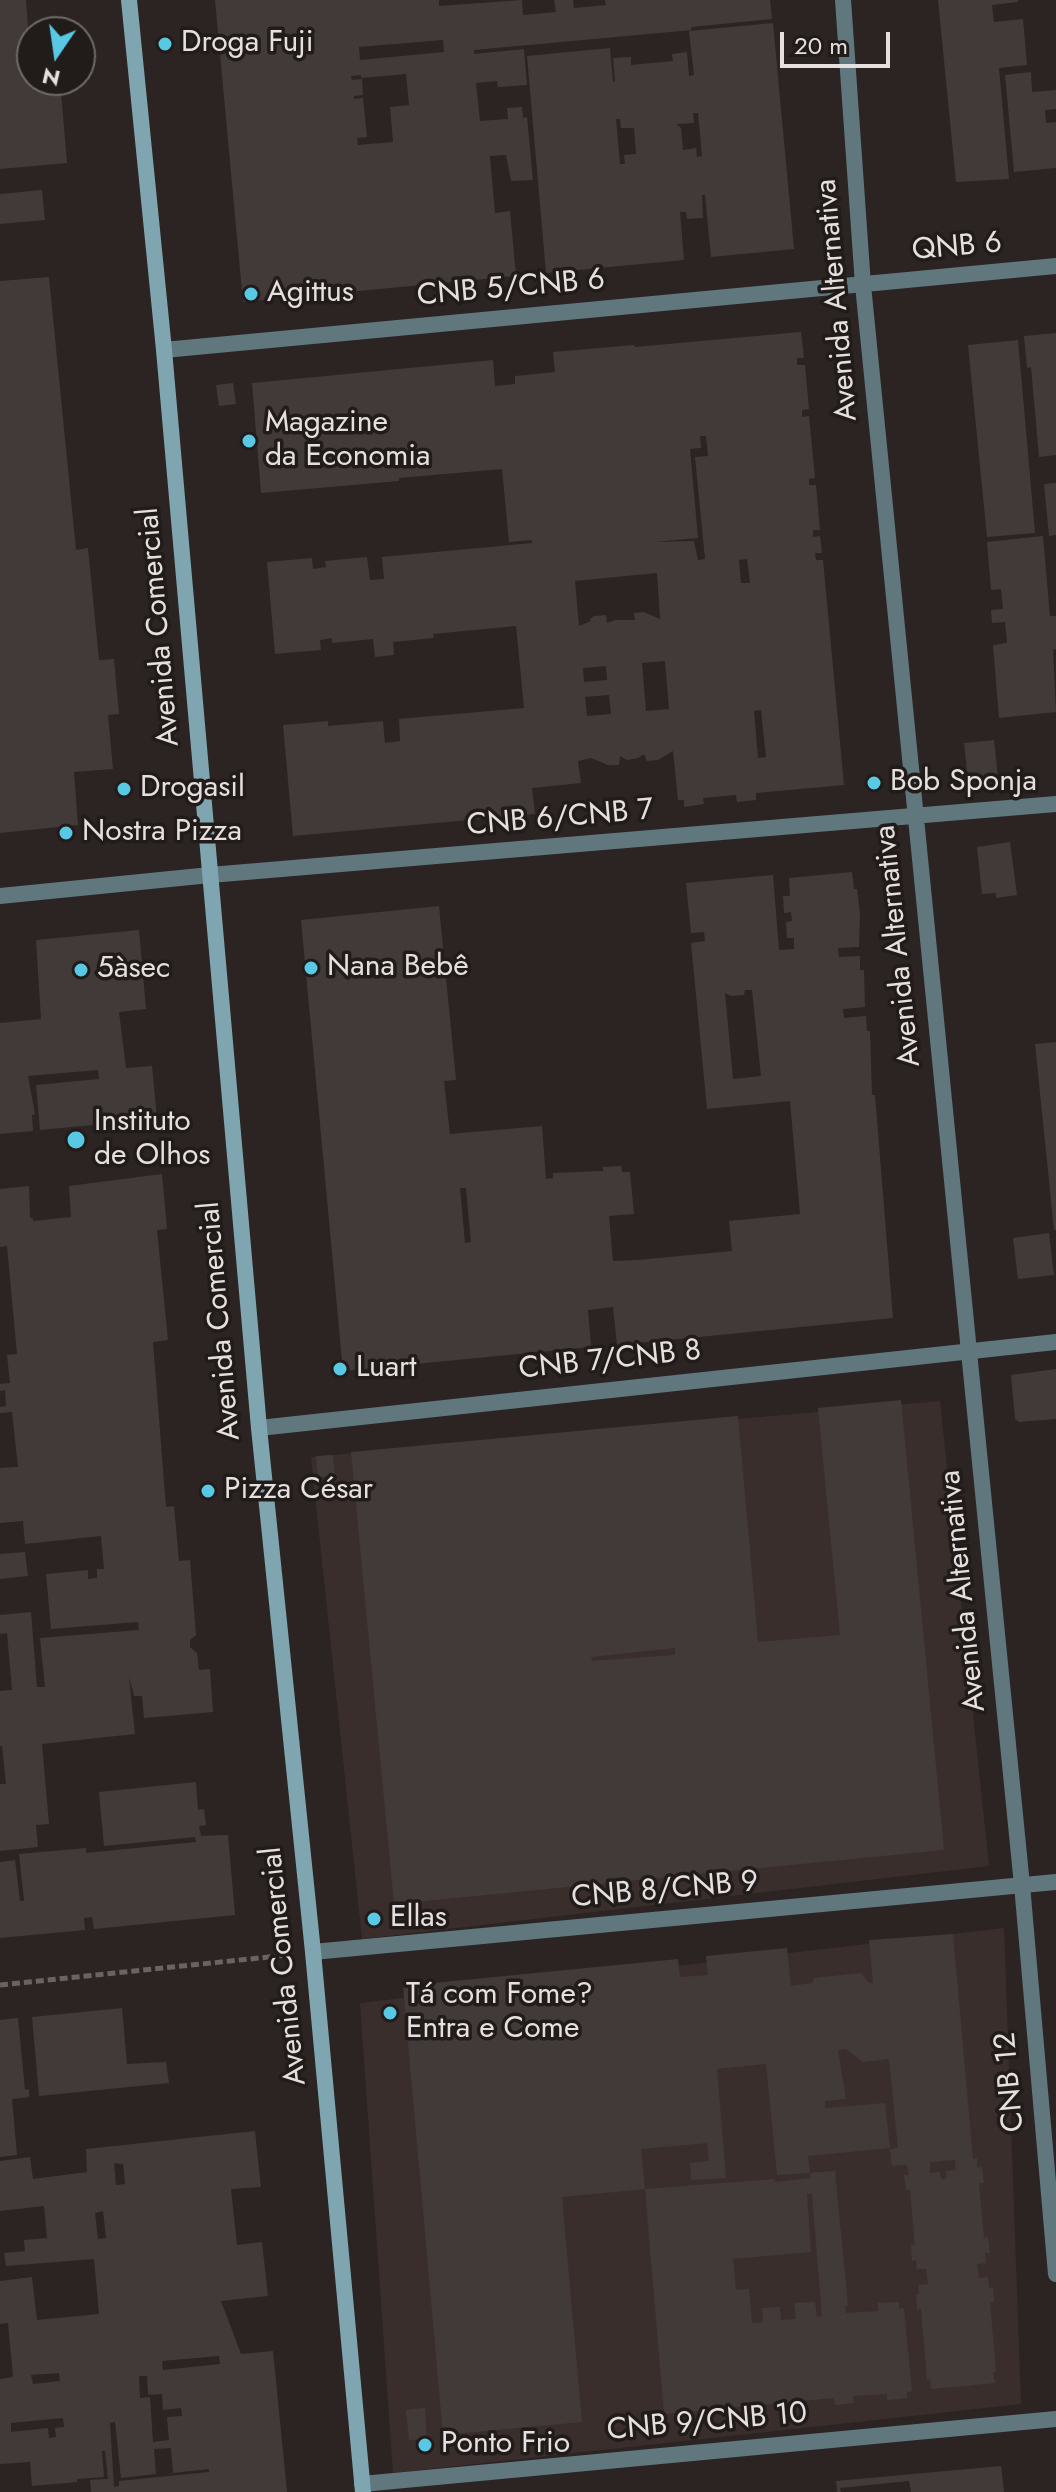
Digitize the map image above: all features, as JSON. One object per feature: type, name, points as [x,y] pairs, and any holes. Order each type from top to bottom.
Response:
[{"type":"main road","name":"Avenida Comercial","points":[[129,0],[164,350],[259,1428],[313,1952],[363,2488]]},
{"type":"street","name":"Avenida Alternativa","points":[[843,0],[863,285],[1022,1885]]},
{"type":"street","name":"QNB 6","points":[[863,285],[1056,266]]},
{"type":"street","name":"CNB 5/CNB 6","points":[[164,350],[863,285]]},
{"type":"street","name":"CNB 6/CNB 7","points":[[0,896],[210,875],[1056,804]]},
{"type":"street","name":"CNB 7/CNB 8","points":[[259,1428],[1056,1342]]},
{"type":"street","name":"CNB 8/CNB 9","points":[[313,1952],[1056,1882]]},
{"type":"street","name":"CNB 12","points":[[1022,1885],[1056,2274]]},
{"type":"street","name":"CNB 9/CNB 10","points":[[363,2488],[1056,2419]]},
{"type":"path","points":[[0,1985],[313,1952]]},
{"type":"shaded area","points":[[940,1401],[989,1866],[362,1939],[311,1457]]},
{"type":"shaded area","points":[[1004,1928],[1021,2404],[393,2473],[360,2003]]},
{"type":"building","points":[[0,0],[26,0],[27,16],[16,16],[16,96],[61,96],[67,163],[0,169]]},
{"type":"building","points":[[215,0],[439,0],[439,6],[522,0],[523,15],[556,12],[554,0],[573,0],[574,8],[606,5],[605,0],[770,0],[772,19],[691,27],[692,30],[474,50],[474,54],[524,49],[527,85],[498,87],[497,81],[476,83],[480,121],[508,119],[507,108],[522,107],[523,118],[527,117],[533,180],[511,181],[506,155],[490,156],[495,213],[510,211],[516,276],[243,302]],"holes":[[[443,40],[444,52],[360,60],[359,47]],[[406,74],[409,105],[390,107],[393,142],[358,145],[357,138],[367,137],[363,98],[354,99],[354,96],[363,95],[362,79],[352,80],[351,76]]]},
{"type":"building","points":[[938,0],[1018,0],[992,5],[994,22],[1023,19],[1027,65],[999,68],[1009,179],[956,182]]},
{"type":"building","points":[[773,23],[794,249],[711,257],[705,195],[702,195],[703,218],[687,219],[686,212],[680,212],[684,260],[546,273],[527,56],[610,48],[613,82],[613,58],[631,57],[631,65],[673,61],[672,54],[687,52],[689,76],[694,75],[689,31]],"holes":[[[693,113],[698,113],[702,156],[697,157],[696,148],[683,150],[681,128],[676,124],[694,123]],[[616,119],[620,119],[621,128],[634,128],[636,154],[624,155],[625,164],[620,164]]]},
{"type":"building","points":[[1031,72],[1032,92],[1056,90],[1056,109],[1045,110],[1046,123],[1056,122],[1056,168],[1014,172],[1005,75]]},
{"type":"building","points":[[42,190],[45,220],[0,224],[0,194]]},
{"type":"building","points":[[49,277],[76,550],[88,548],[99,660],[114,659],[119,714],[108,715],[113,769],[74,772],[78,825],[0,833],[0,281]]},
{"type":"building","points":[[801,332],[804,358],[797,358],[797,365],[805,365],[809,409],[802,410],[802,417],[809,416],[815,478],[809,479],[809,485],[816,485],[820,530],[813,530],[813,537],[820,536],[822,553],[815,553],[816,560],[823,560],[844,785],[756,793],[756,800],[737,802],[736,795],[703,798],[704,804],[684,807],[684,800],[678,800],[673,751],[658,760],[647,761],[644,754],[627,760],[620,756],[619,765],[608,765],[591,758],[578,761],[581,783],[532,788],[535,814],[293,836],[283,725],[328,721],[328,726],[383,721],[385,743],[400,741],[399,719],[524,708],[516,626],[433,634],[434,638],[393,642],[394,655],[375,657],[373,639],[332,643],[332,638],[320,640],[321,650],[275,654],[267,562],[312,558],[313,569],[326,567],[325,561],[367,557],[370,580],[384,579],[382,557],[532,543],[532,540],[509,542],[502,469],[261,493],[252,383],[493,360],[495,386],[515,384],[515,376],[555,372],[553,352]],"holes":[[[700,436],[706,436],[708,456],[695,457],[705,559],[698,560],[694,541],[653,542],[698,538],[690,449],[701,448]],[[747,559],[750,583],[741,583],[739,560]],[[657,573],[660,619],[644,612],[634,613],[635,620],[607,623],[606,615],[594,616],[591,621],[579,626],[575,581]],[[665,661],[669,709],[646,711],[642,663]],[[606,666],[607,680],[584,682],[583,668]],[[609,695],[611,714],[587,716],[585,697]],[[761,710],[766,757],[758,758],[754,711]]]},
{"type":"building","points":[[1056,333],[1056,455],[1039,457],[1031,367],[1027,368],[1024,336]]},
{"type":"building","points":[[1018,340],[1035,533],[987,537],[968,345]]},
{"type":"building","points":[[233,383],[236,404],[219,406],[216,385]]},
{"type":"building","points":[[1056,483],[1056,535],[1049,536],[1044,484]]},
{"type":"building","points":[[1043,536],[1050,616],[1056,616],[1056,649],[1053,650],[1056,712],[999,718],[993,645],[1007,643],[1005,622],[992,623],[991,610],[1003,609],[1001,589],[991,590],[987,542]]},
{"type":"building","points":[[994,740],[998,778],[968,781],[964,743]]},
{"type":"building","points":[[1010,842],[1017,895],[996,898],[996,893],[982,894],[977,847]]},
{"type":"building","points":[[852,872],[854,889],[857,889],[859,947],[838,948],[839,957],[860,956],[860,970],[864,970],[865,1007],[843,1009],[844,1018],[866,1016],[867,1031],[870,1031],[872,1095],[875,1095],[893,1318],[617,1345],[613,1307],[588,1310],[591,1347],[343,1371],[301,920],[439,906],[456,1080],[444,1081],[450,1134],[542,1126],[546,1179],[553,1178],[553,1173],[603,1171],[603,1167],[621,1166],[622,1172],[630,1172],[634,1214],[609,1216],[613,1261],[638,1260],[732,1251],[729,1221],[800,1214],[790,1101],[707,1109],[691,943],[705,941],[704,932],[691,933],[686,883],[773,875],[779,950],[794,949],[794,938],[787,938],[786,922],[792,921],[791,912],[784,913],[783,896],[790,896],[789,878]],"holes":[[[745,990],[752,990],[761,1076],[733,1079],[725,993],[744,995]],[[460,1188],[466,1188],[471,1242],[465,1243]]]},
{"type":"building","points":[[139,930],[146,1009],[119,1012],[126,1068],[152,1066],[157,1119],[40,1130],[36,1085],[99,1079],[98,1070],[28,1076],[35,1114],[32,1115],[33,1131],[0,1134],[0,1023],[41,1019],[36,940]]},
{"type":"building","points":[[1056,1042],[1056,1230],[1054,1230],[1035,1044]]},
{"type":"building","points":[[162,1174],[167,1229],[157,1230],[168,1340],[153,1342],[166,1507],[174,1506],[179,1561],[190,1560],[196,1635],[190,1640],[190,1647],[197,1653],[199,1670],[210,1669],[213,1712],[144,1718],[142,1696],[134,1696],[129,1677],[135,1734],[42,1744],[49,1824],[36,1825],[38,1847],[0,1851],[0,1784],[6,1784],[0,1746],[0,1691],[12,1690],[7,1633],[0,1634],[0,1615],[31,1612],[37,1687],[45,1687],[40,1638],[139,1630],[138,1622],[51,1629],[46,1574],[88,1570],[88,1579],[97,1578],[97,1569],[104,1569],[101,1536],[25,1544],[23,1521],[0,1523],[0,1468],[18,1467],[12,1412],[0,1413],[0,1407],[6,1406],[5,1390],[0,1391],[0,1384],[10,1383],[7,1355],[17,1354],[7,1246],[0,1247],[0,1189],[29,1186],[30,1218],[33,1221],[71,1217],[69,1186]]},
{"type":"building","points":[[1049,1233],[1054,1275],[1018,1279],[1013,1238]]},
{"type":"building","points":[[1056,1369],[1056,1419],[1019,1422],[1015,1419],[1011,1375]]},
{"type":"building","points":[[901,1400],[944,1850],[394,1904],[351,1452],[738,1416],[758,1642],[840,1635],[818,1408]],"holes":[[[675,1648],[675,1655],[592,1661],[591,1657]]]},
{"type":"building","points":[[333,1455],[335,1476],[318,1477],[316,1456]]},
{"type":"building","points":[[25,1552],[28,1576],[0,1579],[0,1554]]},
{"type":"building","points":[[196,1782],[198,1810],[204,1809],[206,1825],[199,1826],[201,1836],[228,1835],[235,1915],[94,1929],[92,1917],[84,1918],[85,1930],[0,1938],[0,1862],[15,1860],[20,1901],[24,1901],[19,1854],[86,1848],[86,1853],[196,1842],[195,1837],[104,1846],[99,1792]]},
{"type":"building","points":[[953,1934],[973,2159],[977,2158],[977,2168],[982,2167],[984,2183],[979,2183],[984,2238],[988,2237],[990,2253],[985,2253],[986,2263],[977,2264],[979,2278],[988,2277],[989,2288],[993,2287],[994,2302],[990,2302],[995,2383],[931,2389],[930,2379],[927,2380],[921,2309],[917,2310],[916,2295],[919,2294],[918,2285],[928,2284],[926,2269],[917,2269],[916,2260],[912,2261],[911,2245],[915,2245],[910,2190],[906,2190],[904,2175],[909,2175],[907,2165],[892,2166],[891,2162],[890,2149],[898,2148],[889,2059],[863,2062],[846,2049],[838,2050],[846,2099],[825,2101],[825,2108],[885,2103],[890,2148],[808,2156],[810,2173],[777,2175],[766,2064],[717,2069],[726,2178],[691,2180],[690,2163],[709,2161],[707,2143],[641,2149],[645,2189],[562,2197],[582,2422],[443,2435],[403,1986],[678,1959],[680,1977],[708,1975],[706,1956],[787,1948],[791,1986],[812,1983],[814,1978],[861,1973],[869,1983],[873,1983],[869,1940]],"holes":[[[955,2160],[956,2170],[946,2171],[946,2179],[941,2179],[940,2172],[930,2173],[930,2162]]]},
{"type":"building","points":[[122,2008],[127,2064],[166,2062],[169,2083],[39,2096],[32,2017]]},
{"type":"building","points":[[18,2018],[25,2090],[29,2089],[29,2097],[12,2099],[17,2155],[0,2157],[0,2020]]},
{"type":"building","points":[[255,2131],[261,2187],[231,2189],[237,2245],[262,2242],[268,2296],[221,2301],[241,2354],[273,2351],[287,2492],[91,2492],[90,2480],[108,2479],[105,2451],[102,2451],[104,2477],[77,2479],[77,2482],[32,2486],[30,2462],[0,2464],[0,2379],[13,2377],[8,2323],[0,2324],[0,2281],[32,2277],[37,2320],[99,2314],[94,2259],[6,2266],[4,2253],[25,2251],[24,2240],[47,2238],[44,2206],[0,2211],[0,2161],[30,2157],[33,2179],[87,2172],[86,2149]],"holes":[[[114,2163],[123,2164],[125,2184],[116,2185]],[[103,2211],[106,2238],[98,2239],[95,2213]],[[219,2356],[220,2364],[163,2370],[162,2361]],[[59,2373],[60,2381],[33,2384],[31,2375]],[[139,2376],[147,2376],[148,2395],[162,2394],[163,2410],[181,2408],[182,2416],[167,2417],[169,2440],[153,2442],[150,2397],[140,2398]],[[63,2418],[64,2427],[55,2428],[56,2437],[49,2438],[48,2428],[11,2432],[11,2423]],[[115,2422],[121,2478],[156,2474],[154,2449],[171,2448],[173,2473],[209,2469],[209,2472],[119,2481],[119,2486],[114,2487],[110,2423]]]},
{"type":"building","points":[[835,2171],[848,2306],[845,2306],[846,2313],[878,2311],[878,2303],[899,2302],[899,2309],[904,2308],[912,2391],[907,2392],[907,2398],[887,2400],[887,2394],[853,2396],[854,2403],[835,2405],[834,2398],[664,2414],[645,2189],[774,2179],[775,2182],[811,2178],[810,2173]],"holes":[[[807,2194],[812,2194],[822,2316],[817,2317],[815,2302],[794,2303],[796,2319],[781,2320],[780,2307],[762,2308],[763,2322],[752,2323],[749,2289],[736,2290],[733,2259],[811,2252]]]},
{"type":"building","points":[[425,2408],[427,2439],[409,2440],[406,2410]]},
{"type":"building","points":[[1001,2466],[1004,2492],[911,2492],[909,2481],[840,2488],[841,2492],[837,2492],[836,2481]]},
{"type":"place","name":"Droga Fuji","points":[[165,44]]},
{"type":"place","name":"Agittus","points":[[251,294]]},
{"type":"place","name":"Magazine da Economia","points":[[249,441]]},
{"type":"place","name":"Bob Sponja","points":[[874,783]]},
{"type":"place","name":"Drogasil","points":[[124,789]]},
{"type":"place","name":"Nostra Pizza","points":[[66,833]]},
{"type":"place","name":"Nana Bebê","points":[[311,968]]},
{"type":"place","name":"5àsec","points":[[81,970]]},
{"type":"place","name":"Instituto de Olhos","points":[[76,1140]]},
{"type":"place","name":"Luart","points":[[340,1369]]},
{"type":"place","name":"Pizza César","points":[[208,1491]]},
{"type":"place","name":"Ellas","points":[[374,1919]]},
{"type":"place","name":"Tá com Fome? Entra e Come","points":[[390,2013]]},
{"type":"place","name":"Ponto Frio","points":[[425,2445]]}]
